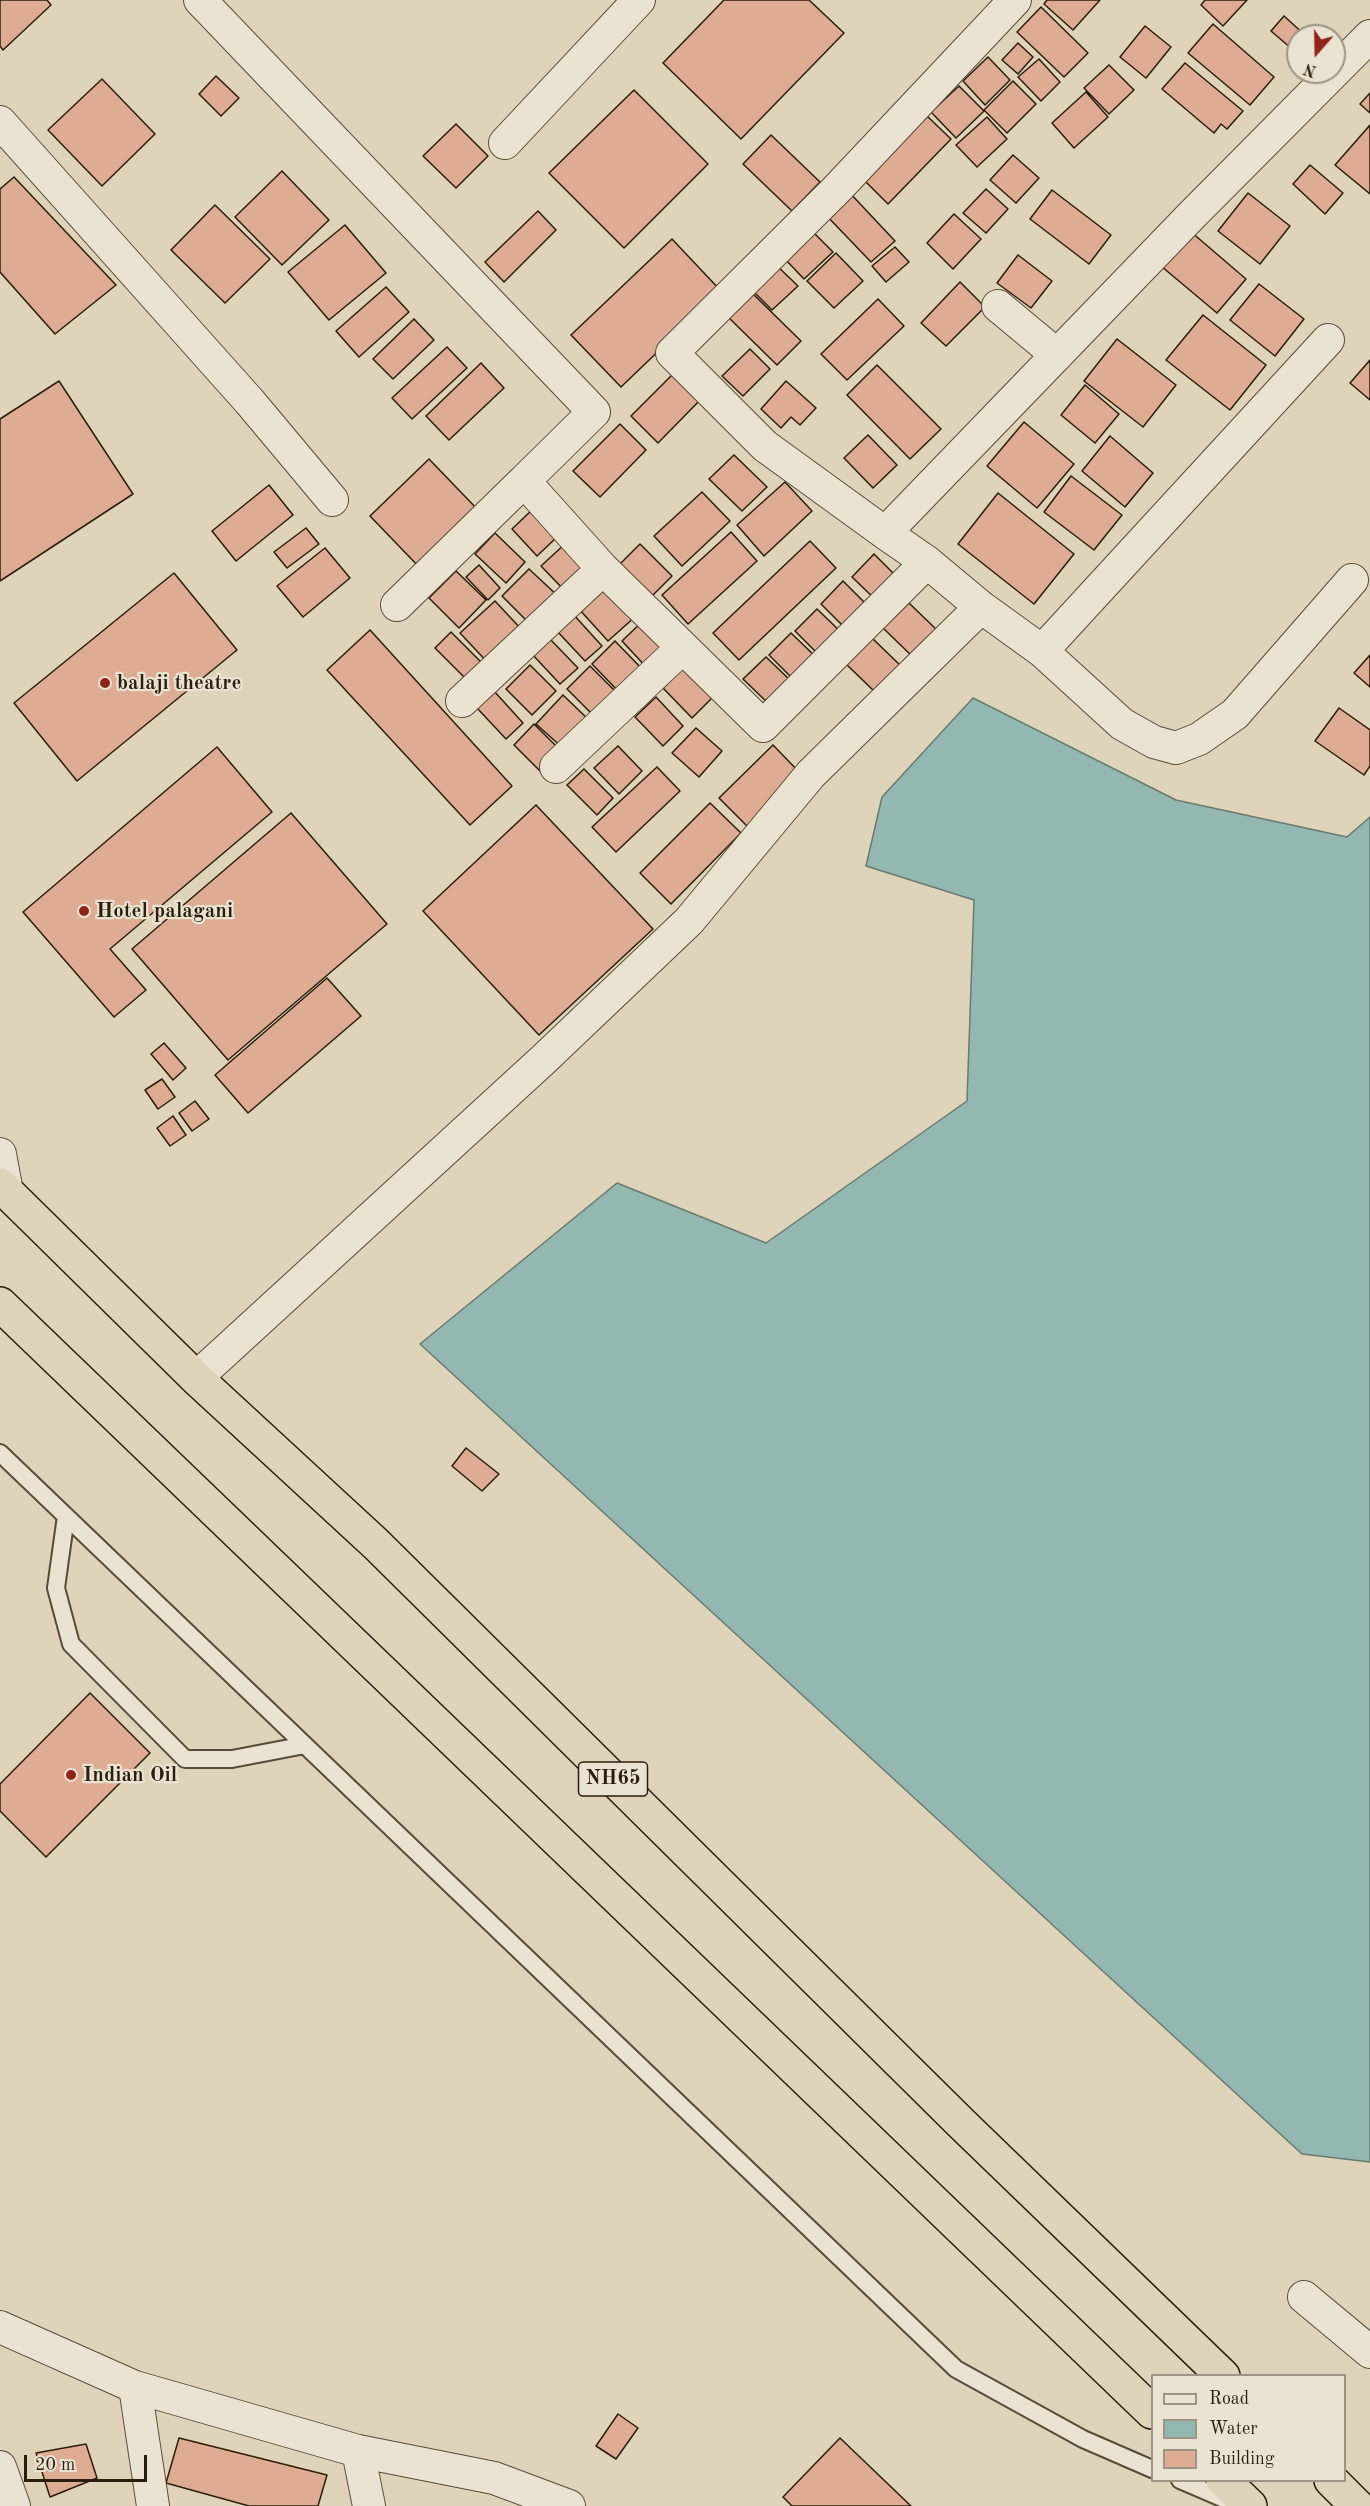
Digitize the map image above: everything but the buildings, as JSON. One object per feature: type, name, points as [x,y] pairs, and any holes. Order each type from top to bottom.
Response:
[{"type":"highway","name":"NH65","points":[[4,1188],[196,1378],[376,1544],[961,2123],[1221,2374]]},
{"type":"highway","points":[[0,1304],[1151,2411]]},
{"type":"highway","points":[[1224,2482],[1250,2506]]},
{"type":"highway","points":[[1333,2482],[1357,2506]]},
{"type":"street","points":[[201,0],[594,412],[397,605]]},
{"type":"street","points":[[505,143],[639,0]]},
{"type":"street","points":[[1015,0],[836,190],[672,353],[765,446],[927,562],[981,607],[1042,651],[1122,724],[1154,742],[1176,748],[1199,739],[1235,714],[1352,580]]},
{"type":"street","points":[[885,533],[1370,36]]},
{"type":"street","points":[[0,122],[250,402],[332,500]]},
{"type":"street","points":[[998,306],[1057,355]]},
{"type":"street","points":[[1042,651],[1328,340]]},
{"type":"street","points":[[524,481],[603,569],[763,726],[927,562]]},
{"type":"street","points":[[462,701],[603,569]]},
{"type":"street","points":[[196,1378],[543,1060],[689,921],[811,774],[981,607]]},
{"type":"street","points":[[556,767],[682,648]]},
{"type":"street","points":[[0,1154],[4,1188]]},
{"type":"street","points":[[1304,2297],[1370,2352]]},
{"type":"street","points":[[0,2327],[135,2387],[358,2451],[494,2478],[538,2500],[569,2506]]},
{"type":"street","points":[[135,2387],[153,2506]]},
{"type":"street","points":[[358,2451],[369,2506]]},
{"type":"street","points":[[0,2467],[14,2506]]},
{"type":"lane","points":[[0,1453],[956,2369],[1083,2439],[1151,2469]]},
{"type":"lane","points":[[66,1516],[56,1588],[71,1644],[185,1759],[232,1759],[305,1745]]},
{"type":"lane","points":[[1182,2482],[1239,2506]]},
{"type":"water","points":[[973,698],[1176,800],[1347,837],[1370,817],[1370,2162],[1302,2154],[420,1344],[617,1183],[766,1243],[967,1101],[974,900],[866,866],[882,797]]},
{"type":"place","name":"balaji theatre","points":[[105,683]]},
{"type":"place","name":"Hotel palagani","points":[[84,911]]},
{"type":"place","name":"Indian Oil","points":[[71,1775]]}]
